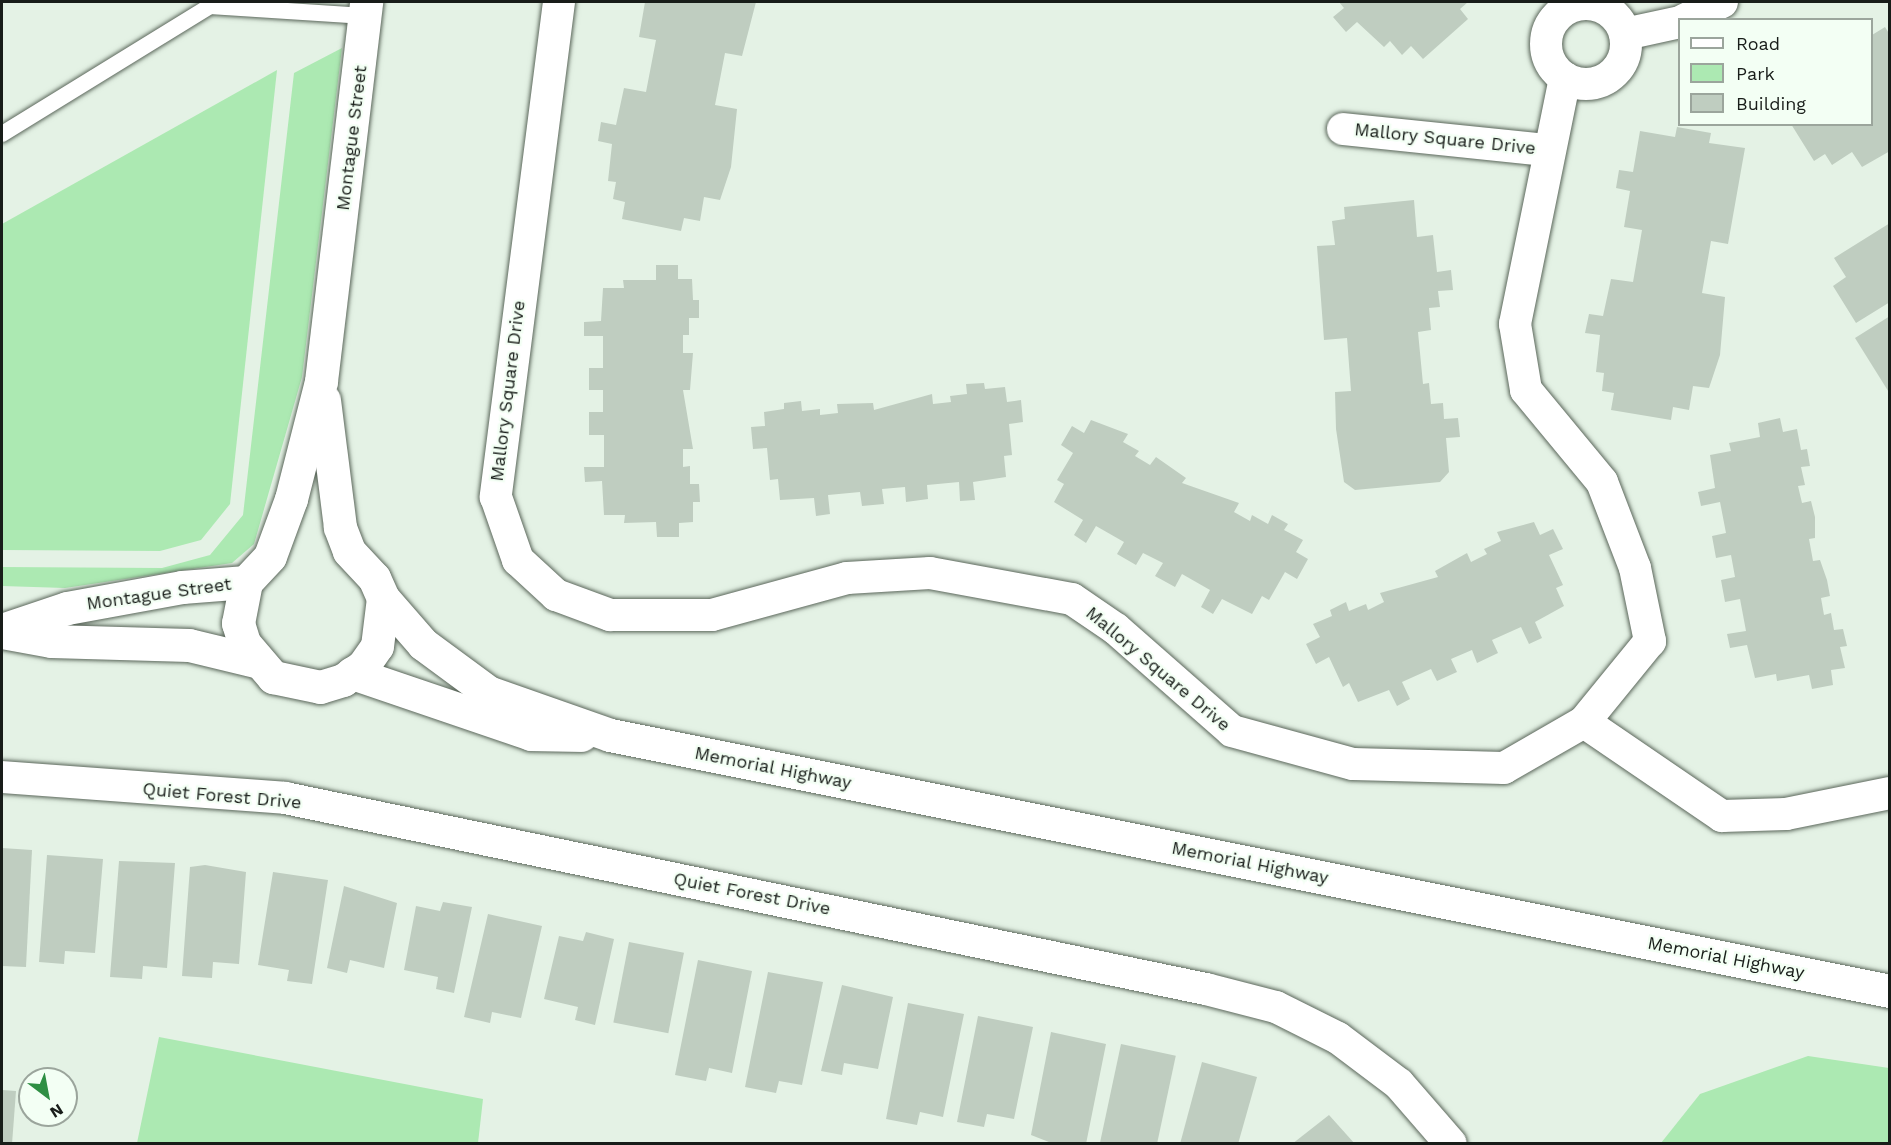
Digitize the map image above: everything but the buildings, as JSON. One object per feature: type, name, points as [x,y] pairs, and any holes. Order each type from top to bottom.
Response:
[{"type":"street","name":"Mallory Square Drive","points":[[559,2],[496,496],[518,560],[556,595],[609,615],[712,615],[848,578],[930,573],[1008,585],[1072,599],[1125,636],[1232,731],[1353,764],[1504,768],[1584,722],[1650,641],[1635,567],[1602,482],[1526,390],[1515,324],[1547,150],[1565,78]]},
{"type":"street","points":[[1688,18],[1722,2]]},
{"type":"street","points":[[1578,3],[1603,7],[1625,34],[1623,61],[1615,72],[1591,83],[1565,78],[1548,57],[1547,36],[1555,18],[1578,3]]},
{"type":"street","name":"Montague Street","points":[[2,631],[67,608],[182,587],[246,582],[280,535],[321,381],[365,9]]},
{"type":"street","points":[[1625,34],[1678,22]]},
{"type":"street","name":"Mallory Square Drive","points":[[1343,129],[1547,150]]},
{"type":"street","name":"Montague Street","points":[[321,381],[340,527],[350,551],[374,578],[383,598]]},
{"type":"street","points":[[246,582],[238,623],[255,661]]},
{"type":"street","points":[[352,674],[377,646],[383,598]]},
{"type":"street","name":"Memorial Highway","points":[[383,598],[423,644],[488,692],[610,735],[1890,991]]},
{"type":"street","name":"Montague Street","points":[[2,631],[51,641],[189,645],[255,661],[296,686],[320,687],[352,674]]},
{"type":"street","name":"Memorial Highway","points":[[352,674],[531,734],[610,735]]},
{"type":"street","points":[[1584,722],[1722,816],[1786,814],[1890,793]]},
{"type":"street","name":"Quiet Forest Drive","points":[[2,777],[285,798],[1206,989],[1276,1007],[1338,1038],[1399,1083],[1451,1143]]},
{"type":"lane","points":[[2,134],[210,6],[365,9]]},
{"type":"green space","points":[[342,48],[302,377],[254,544],[232,563],[65,588],[2,586],[2,567],[162,568],[210,555],[243,515],[294,73]]},
{"type":"green space","points":[[277,70],[230,504],[201,540],[160,551],[2,550],[2,224]]},
{"type":"green space","points":[[159,1037],[483,1099],[478,1143],[137,1143]]},
{"type":"green space","points":[[1808,1056],[1889,1068],[1889,1143],[1661,1143],[1700,1094]]}]
